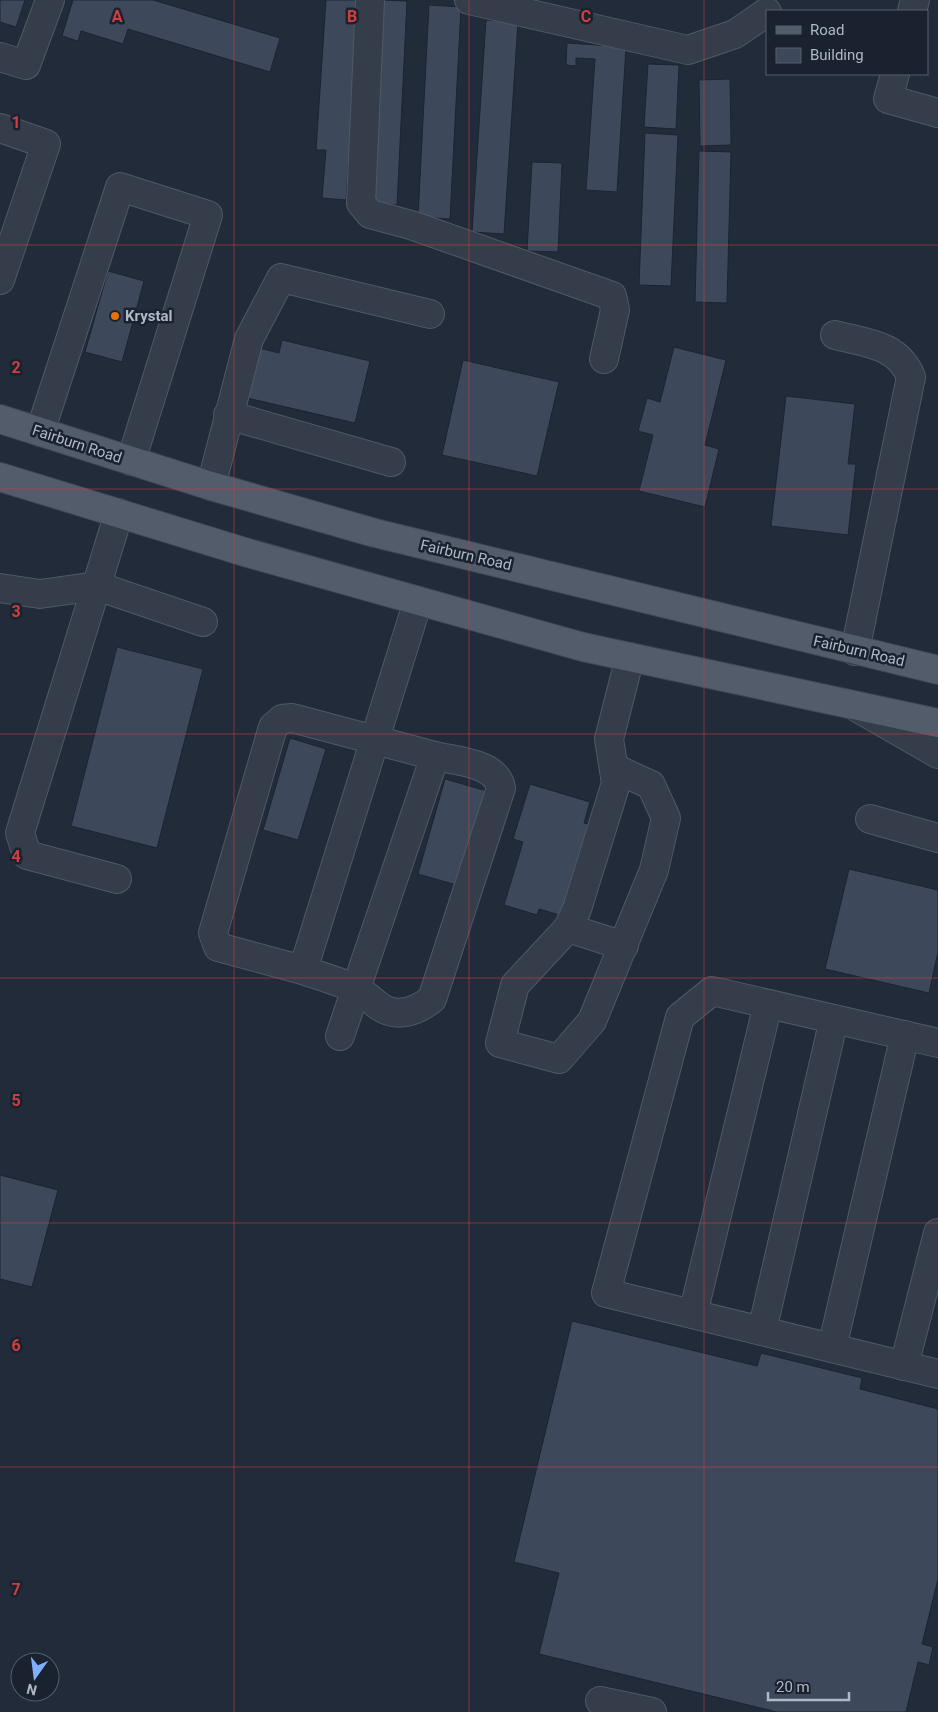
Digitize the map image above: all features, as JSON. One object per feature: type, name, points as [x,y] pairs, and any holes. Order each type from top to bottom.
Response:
[{"type":"main road","name":"Fairburn Road","points":[[0,419],[211,486],[375,533],[938,670]]},
{"type":"main road","points":[[0,477],[418,601],[583,647],[938,724]]},
{"type":"lane","points":[[0,57],[26,65],[50,0]]},
{"type":"lane","points":[[370,0],[361,203],[370,214],[411,225],[612,296],[615,310],[604,359]]},
{"type":"lane","points":[[469,0],[688,50],[735,34],[766,13]]},
{"type":"lane","points":[[895,75],[888,99],[938,113]]},
{"type":"lane","points":[[0,128],[46,144],[0,280]]},
{"type":"lane","points":[[40,432],[120,187],[208,215],[131,461]]},
{"type":"lane","points":[[211,486],[249,339],[281,278],[430,314]]},
{"type":"lane","points":[[835,335],[878,346],[898,355],[905,364],[910,377],[855,651]]},
{"type":"lane","points":[[228,415],[391,462]]},
{"type":"lane","points":[[117,879],[27,854],[20,833],[119,513]]},
{"type":"lane","points":[[1,593],[40,594],[97,586],[203,622]]},
{"type":"lane","points":[[303,970],[418,601]]},
{"type":"lane","points":[[614,768],[651,785],[666,818],[654,870],[624,946],[592,1021],[559,1059],[500,1043],[515,985],[568,928],[577,909],[616,783],[609,739],[630,657]]},
{"type":"lane","points":[[853,705],[938,754]]},
{"type":"lane","points":[[292,718],[376,738],[490,770],[500,780],[502,788],[432,999],[420,1009],[407,1013],[394,1012],[382,1008],[356,989],[303,970],[218,947],[213,933],[273,727],[282,719],[292,718]]},
{"type":"lane","points":[[340,1036],[435,756]]},
{"type":"lane","points":[[870,819],[938,838]]},
{"type":"lane","points":[[568,928],[624,946]]},
{"type":"lane","points":[[938,1043],[712,992],[680,1017],[606,1293],[938,1374]]},
{"type":"lane","points":[[693,1314],[768,1004]]},
{"type":"lane","points":[[762,1331],[834,1020]]},
{"type":"lane","points":[[832,1348],[905,1035]]},
{"type":"lane","points":[[904,1366],[938,1233]]},
{"type":"lane","points":[[600,1701],[652,1712]]},
{"type":"building","points":[[0,0],[25,0],[16,27],[0,22]]},
{"type":"building","points":[[73,0],[153,0],[280,38],[270,72],[128,29],[123,44],[81,31],[78,41],[62,36]]},
{"type":"building","points":[[326,0],[359,0],[346,200],[322,198],[326,150],[316,150]]},
{"type":"building","points":[[381,0],[407,1],[397,205],[371,204]]},
{"type":"building","points":[[429,5],[461,7],[450,219],[418,217]]},
{"type":"building","points":[[486,20],[518,22],[504,234],[472,232]]},
{"type":"building","points":[[567,43],[626,47],[617,192],[586,190],[595,59],[576,58],[576,66],[566,65]]},
{"type":"building","points":[[648,64],[679,65],[676,129],[644,127]]},
{"type":"building","points":[[730,79],[731,145],[700,146],[699,80]]},
{"type":"building","points":[[645,133],[678,135],[671,286],[639,285]]},
{"type":"building","points":[[699,151],[731,152],[727,303],[695,302]]},
{"type":"building","points":[[532,162],[562,163],[558,252],[527,251]]},
{"type":"building","name":"Krystal","points":[[108,271],[144,281],[122,362],[85,352]]},
{"type":"building","points":[[282,340],[370,361],[355,423],[247,398],[259,348],[279,353]]},
{"type":"building","points":[[674,347],[726,360],[705,445],[719,449],[705,507],[639,491],[653,435],[638,431],[647,398],[660,402]]},
{"type":"building","points":[[463,360],[559,382],[537,476],[442,455]]},
{"type":"building","points":[[786,396],[855,404],[848,464],[856,464],[848,535],[771,526]]},
{"type":"building","points":[[117,647],[203,669],[157,848],[71,826]]},
{"type":"building","points":[[290,738],[326,749],[298,840],[263,830]]},
{"type":"building","points":[[445,779],[487,791],[460,886],[418,874]]},
{"type":"building","points":[[530,784],[590,802],[584,823],[591,825],[563,916],[539,909],[537,915],[504,905],[523,842],[513,839]]},
{"type":"building","points":[[849,869],[938,890],[938,952],[929,993],[825,969]]},
{"type":"building","points":[[0,1175],[58,1190],[32,1287],[0,1279]]},
{"type":"building","points":[[572,1321],[757,1366],[761,1353],[862,1378],[860,1389],[938,1409],[938,1579],[922,1644],[933,1647],[929,1665],[918,1662],[906,1712],[777,1712],[539,1654],[559,1573],[514,1562]]},
{"type":"place","name":"Krystal","points":[[115,316]]}]
